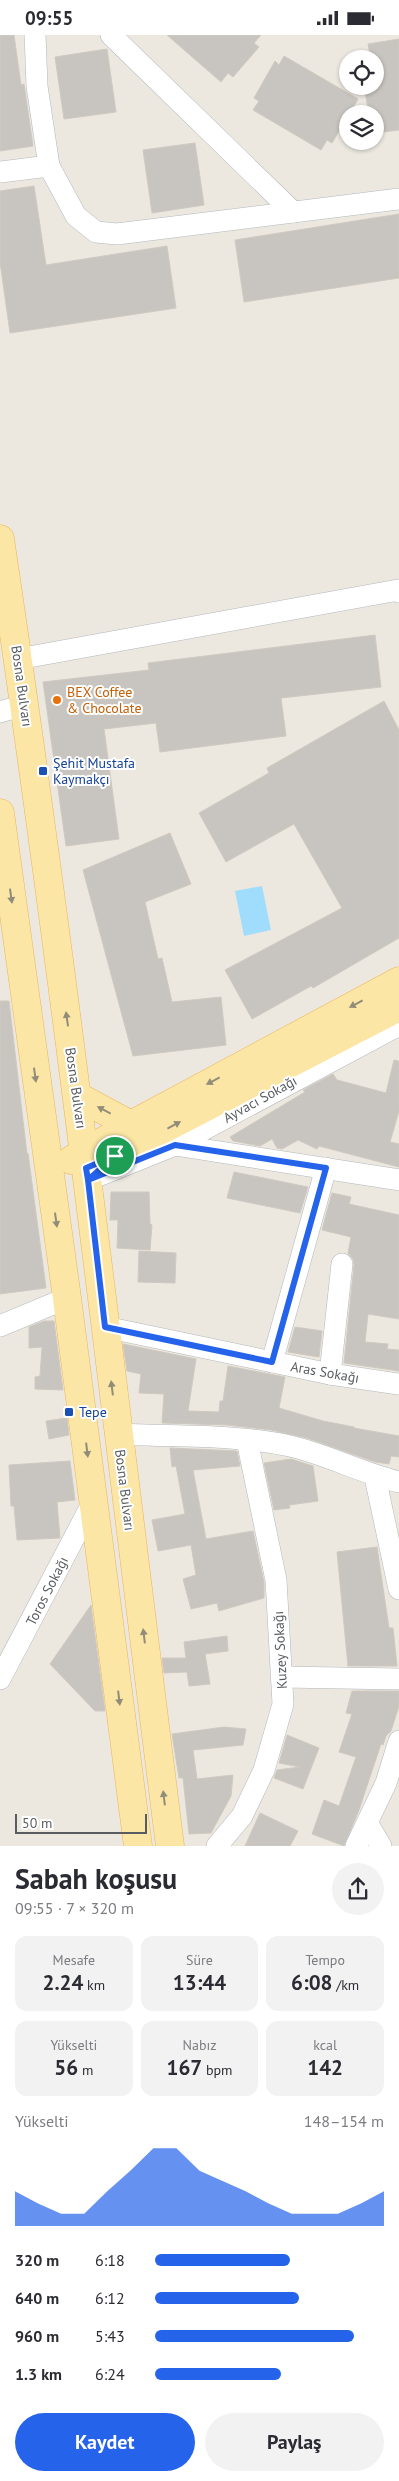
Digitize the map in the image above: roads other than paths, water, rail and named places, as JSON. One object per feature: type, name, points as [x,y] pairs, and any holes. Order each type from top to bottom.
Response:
[{"type":"main road","name":"Bosna Bulvarı","points":[[0,539],[18,659],[12,708],[77,1096],[170,1846]]},
{"type":"main road","points":[[0,813],[67,1297],[138,1846]]},
{"type":"main road","points":[[86,1167],[131,1125],[399,981]]},
{"type":"main road","points":[[49,1171],[117,1162],[399,1007]]},
{"type":"main road","points":[[77,1096],[131,1125]]},
{"type":"street","points":[[35,35],[37,86],[50,166],[76,216],[96,232],[117,234],[399,199]]},
{"type":"street","points":[[112,35],[293,212]]},
{"type":"street","points":[[0,172],[50,166]]},
{"type":"street","points":[[18,659],[398,591]]},
{"type":"street","name":"Ayvacı Sokağı","points":[[117,1162],[175,1145],[349,1050],[399,1025]]},
{"type":"street","points":[[175,1145],[399,1180]]},
{"type":"street","points":[[272,1362],[326,1168]]},
{"type":"street","points":[[330,1374],[342,1264]]},
{"type":"street","points":[[0,1326],[67,1297]]},
{"type":"street","name":"Aras Sokağı","points":[[105,1327],[330,1374],[399,1383]]},
{"type":"street","points":[[118,1434],[247,1440],[291,1446],[375,1477],[399,1482]]},
{"type":"street","name":"Kuzey Sokağı","points":[[218,1846],[242,1816],[264,1770],[283,1704],[283,1677],[276,1581],[247,1440]]},
{"type":"street","points":[[375,1477],[399,1589]]},
{"type":"street","name":"Toros Sokağı","points":[[2,1674],[93,1502]]},
{"type":"street","points":[[283,1677],[399,1679]]},
{"type":"street","points":[[356,1846],[386,1783],[399,1741]]},
{"type":"street","points":[[368,1824],[381,1846]]},
{"type":"water","points":[[262,886],[271,930],[244,936],[235,891]]},
{"type":"place","name":"BEX Coffee & Chocolate","points":[[57,700]]},
{"type":"place","name":"Şehit Mustafa Kaymakçı","points":[[43,771]]},
{"type":"place","name":"Tepe","points":[[69,1412]]}]
